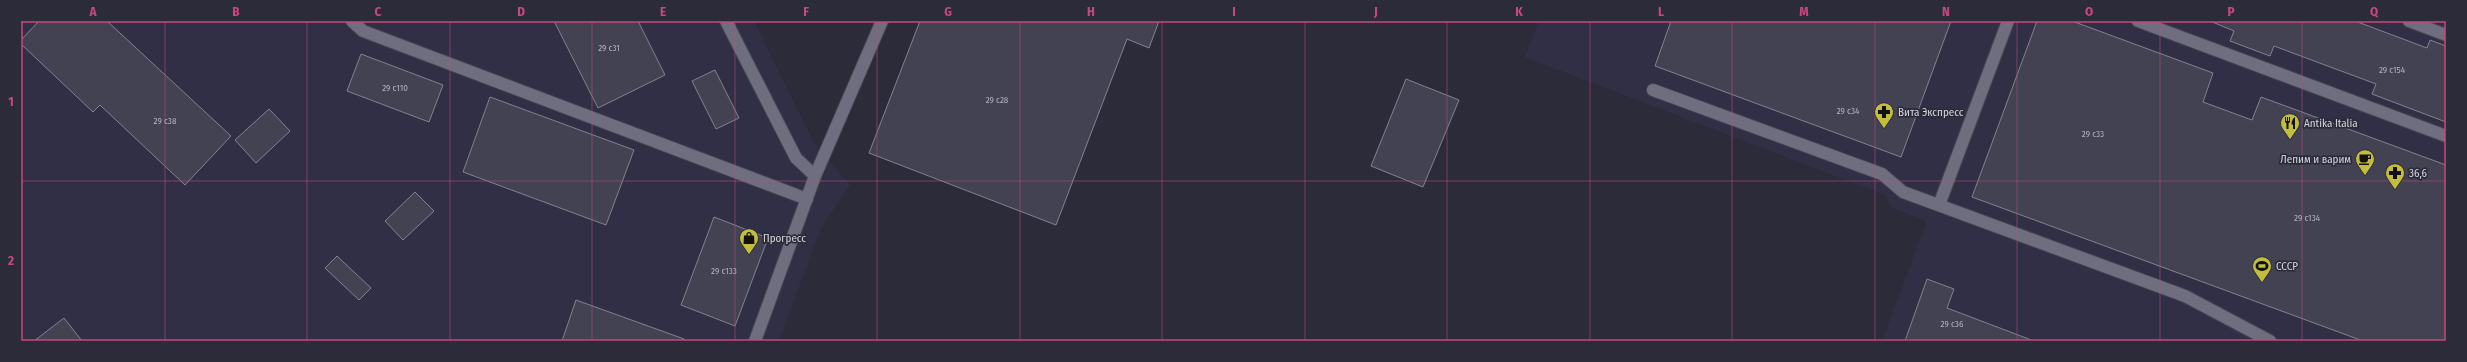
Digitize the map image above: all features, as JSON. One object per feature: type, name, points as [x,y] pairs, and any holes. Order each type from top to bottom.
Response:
[{"type":"lane","points":[[352,21],[363,31],[807,199]]},
{"type":"lane","points":[[726,21],[796,158],[815,176]]},
{"type":"lane","points":[[755,341],[815,176],[882,21]]},
{"type":"lane","points":[[1939,205],[2008,21]]},
{"type":"lane","points":[[2138,21],[2446,136]]},
{"type":"lane","points":[[2409,21],[2446,35]]},
{"type":"lane","points":[[1653,90],[1882,174],[1903,192],[2185,296],[2270,341]]},
{"type":"shaded area","points":[[21,21],[754,21],[814,143],[850,185],[821,228],[779,341],[21,341]]},
{"type":"shaded area","points":[[1539,21],[2446,21],[2446,341],[1882,341],[1927,221],[1892,208],[1885,195],[1525,57]]},
{"type":"building","points":[[39,21],[107,21],[231,136],[185,185],[100,105],[93,112],[21,44],[21,40]]},
{"type":"building","points":[[554,21],[638,21],[665,75],[598,108]]},
{"type":"building","points":[[920,21],[1159,21],[1149,48],[1127,39],[1056,225],[869,153]]},
{"type":"building","points":[[1671,21],[1951,21],[1901,157],[1655,66]]},
{"type":"building","points":[[2037,21],[2072,21],[2213,73],[2203,102],[2252,120],[2261,97],[2446,165],[2446,341],[2363,341],[1972,197]]},
{"type":"building","points":[[2210,21],[2355,21],[2427,48],[2430,40],[2446,46],[2446,122],[2372,94],[2376,84],[2274,46],[2270,56],[2230,41],[2234,31]]},
{"type":"building","points":[[361,54],[443,85],[429,122],[347,91]]},
{"type":"building","points":[[715,70],[739,118],[716,129],[692,81]]},
{"type":"building","points":[[1406,79],[1459,100],[1423,187],[1371,166]]},
{"type":"building","points":[[490,97],[634,150],[606,225],[463,172]]},
{"type":"building","points":[[269,109],[290,131],[256,163],[235,140]]},
{"type":"building","points":[[415,192],[434,211],[403,240],[385,221]]},
{"type":"building","points":[[714,217],[768,238],[735,326],[681,305]]},
{"type":"building","points":[[337,256],[371,288],[359,300],[325,268]]},
{"type":"building","points":[[1927,279],[1954,289],[1947,308],[2034,341],[1905,341]]},
{"type":"building","points":[[576,300],[684,339],[683,341],[562,341]]},
{"type":"building","points":[[64,318],[82,341],[34,341]]},
{"type":"place","name":"Вита Экспресс","points":[[1884,129]]},
{"type":"place","name":"Antika Italia","points":[[2290,140]]},
{"type":"place","name":"Лепим и варим","points":[[2365,176]]},
{"type":"place","name":"36,6","points":[[2395,190]]},
{"type":"place","name":"Прогресс","points":[[749,255]]},
{"type":"place","name":"СССР","points":[[2262,283]]}]
